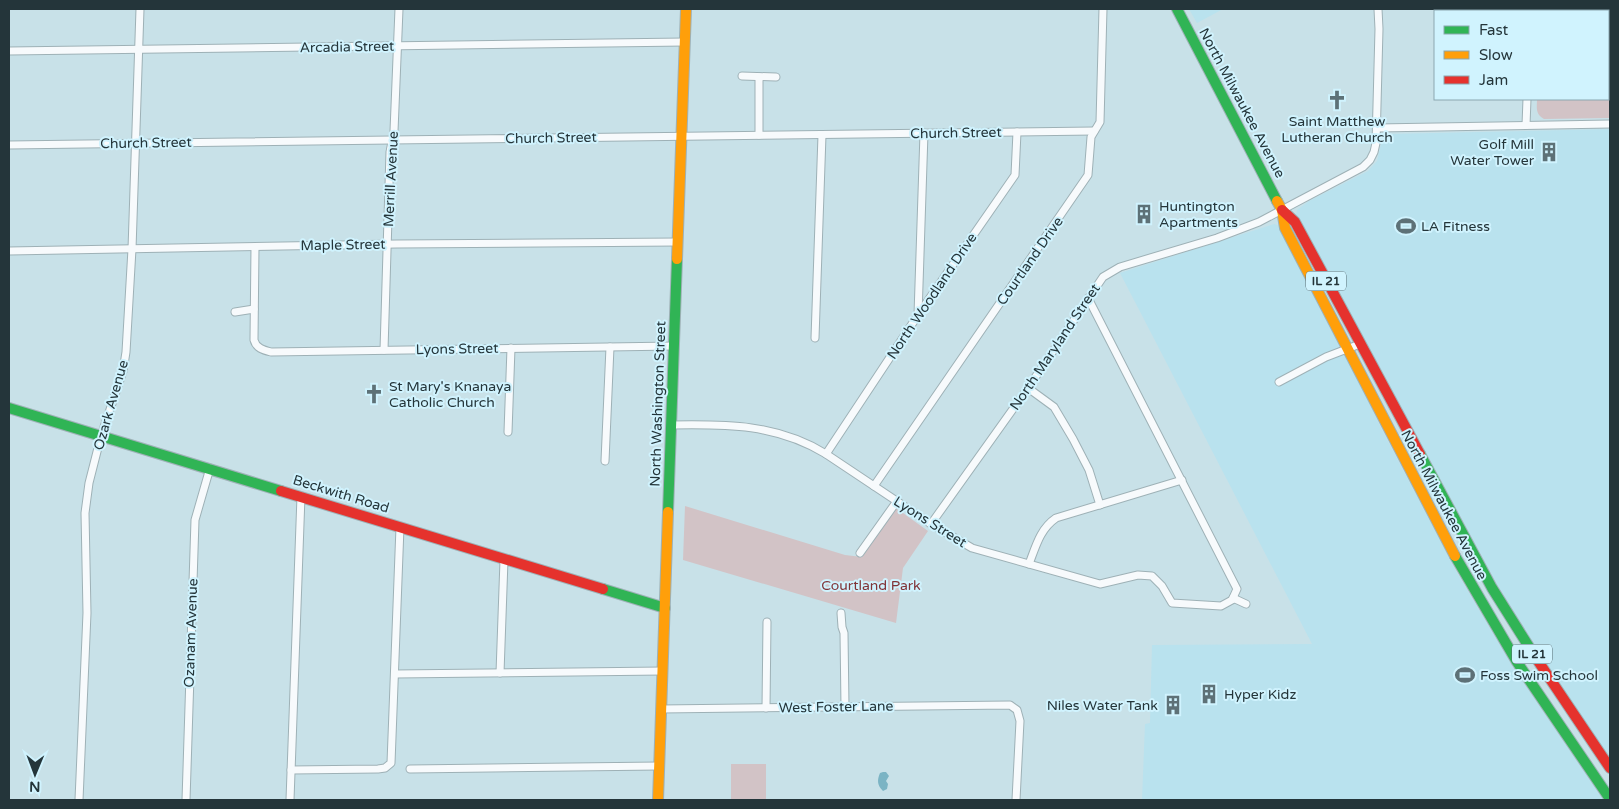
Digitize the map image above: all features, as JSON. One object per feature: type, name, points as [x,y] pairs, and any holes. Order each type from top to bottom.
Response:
[{"type":"main road","name":"North Washington Street","points":[[658,800],[686,9]]},
{"type":"main road","name":"North Milwaukee Avenue","points":[[1177,9],[1282,210],[1285,228],[1435,520],[1478,598],[1524,672],[1610,798]]},
{"type":"main road","name":"North Milwaukee Avenue","points":[[1282,210],[1295,222],[1492,588],[1551,683],[1610,768]]},
{"type":"main road","name":"Beckwith Road","points":[[9,408],[665,608]]},
{"type":"street","name":"Ozark Avenue","points":[[79,800],[87,613],[84,513],[89,483],[101,436],[123,371],[126,352],[132,249],[140,9]]},
{"type":"street","name":"Merrill Avenue","points":[[384,350],[390,152],[394,131],[399,9]]},
{"type":"street","name":"Courtland Drive","points":[[874,486],[1088,175],[1091,137],[1100,122],[1103,9]]},
{"type":"street","name":"North Maryland Street","points":[[931,524],[1028,388],[1103,277],[1114,270],[1232,233],[1282,210],[1363,167],[1370,160],[1374,152],[1377,128],[1378,9]]},
{"type":"street","name":"Arcadia Street","points":[[9,51],[685,42]]},
{"type":"street","points":[[742,76],[776,77]]},
{"type":"street","points":[[759,76],[759,135]]},
{"type":"street","points":[[1526,125],[1527,100]]},
{"type":"street","points":[[1377,128],[1610,124]]},
{"type":"street","name":"Church Street","points":[[9,145],[1094,131]]},
{"type":"street","name":"North Woodland Drive","points":[[826,454],[1014,175],[1017,132]]},
{"type":"street","points":[[918,315],[924,134]]},
{"type":"street","points":[[816,338],[822,135]]},
{"type":"street","name":"Maple Street","points":[[9,250],[678,242]]},
{"type":"street","points":[[235,312],[254,309],[255,247]]},
{"type":"street","points":[[1088,298],[1237,589],[1233,598],[1246,604]]},
{"type":"street","name":"Lyons Street","points":[[254,309],[254,340],[257,346],[271,352],[674,346]]},
{"type":"street","points":[[1279,382],[1360,344]]},
{"type":"street","points":[[605,461],[610,346]]},
{"type":"street","points":[[508,432],[511,348]]},
{"type":"street","points":[[1028,388],[1054,407],[1074,439],[1089,470],[1100,505]]},
{"type":"street","name":"Lyons Street","points":[[672,426],[714,425],[754,427],[809,443],[931,524],[972,548],[1100,584],[1138,575],[1152,576],[1162,586],[1172,603],[1221,606],[1233,598]]},
{"type":"street","name":"Ozanam Avenue","points":[[186,800],[195,520],[210,468]]},
{"type":"street","points":[[1029,564],[1040,535],[1048,523],[1056,518],[1182,480]]},
{"type":"street","points":[[290,800],[301,496]]},
{"type":"street","points":[[860,553],[896,501]]},
{"type":"street","points":[[291,770],[378,769],[389,766],[392,757],[400,527]]},
{"type":"street","points":[[500,672],[504,560]]},
{"type":"street","points":[[840,613],[844,633],[845,707]]},
{"type":"street","points":[[766,708],[767,622]]},
{"type":"street","points":[[395,674],[663,671]]},
{"type":"street","name":"West Foster Lane","points":[[661,709],[1010,705],[1017,710],[1020,721],[1016,800]]},
{"type":"street","points":[[410,769],[659,766]]},
{"type":"shaded area","points":[[1189,9],[1223,9],[1197,23]]},
{"type":"shaded area","points":[[1610,129],[1610,759],[1536,650],[1507,603],[1400,412],[1386,377],[1357,329],[1296,214],[1297,210],[1309,201],[1368,171],[1377,161],[1382,139],[1388,134]]},
{"type":"shaded area","points":[[1274,224],[1280,226],[1325,312],[1382,430],[1455,569],[1512,665],[1604,800],[1142,800],[1145,724],[1150,723],[1152,645],[1312,644],[1120,273]]},
{"type":"shaded area","points":[[886,772],[889,776],[886,781],[888,784],[887,789],[883,791],[878,780],[880,773]]},
{"type":"green space","points":[[1610,9],[1610,118],[1544,119],[1538,113],[1537,100],[1609,100],[1609,10],[1544,10]]},
{"type":"green space","name":"Courtland Park","points":[[685,506],[845,555],[862,557],[896,508],[928,531],[903,568],[896,623],[683,560]]},
{"type":"green space","points":[[731,764],[766,764],[766,800],[731,800]]},
{"type":"traffic: fast","points":[[1177,9],[1277,201]]},
{"type":"traffic: fast","points":[[668,512],[677,259]]},
{"type":"traffic: fast","points":[[9,408],[281,491]]},
{"type":"traffic: fast","points":[[1420,454],[1492,588],[1536,658]]},
{"type":"traffic: fast","points":[[1455,556],[1517,662],[1610,799]]},
{"type":"traffic: fast","points":[[603,589],[665,608]]},
{"type":"traffic: slow","points":[[677,259],[686,9]]},
{"type":"traffic: slow","points":[[1277,201],[1282,210],[1285,228],[1455,556]]},
{"type":"traffic: slow","points":[[658,800],[668,512]]},
{"type":"traffic: jam","points":[[1282,210],[1295,222],[1420,454]]},
{"type":"traffic: jam","points":[[281,491],[603,589]]},
{"type":"traffic: jam","points":[[1536,658],[1610,768]]},
{"type":"place","name":"Saint Matthew Lutheran Church","points":[[1337,100]]},
{"type":"place","name":"Golf Mill Water Tower","points":[[1549,152]]},
{"type":"place","name":"Huntington Apartments","points":[[1144,214]]},
{"type":"place","name":"LA Fitness","points":[[1406,226]]},
{"type":"place","name":"St Mary's Knanaya Catholic Church","points":[[374,394]]},
{"type":"place","name":"Foss Swim School","points":[[1465,675]]},
{"type":"place","name":"Hyper Kidz","points":[[1209,694]]},
{"type":"place","name":"Niles Water Tank","points":[[1173,705]]}]
